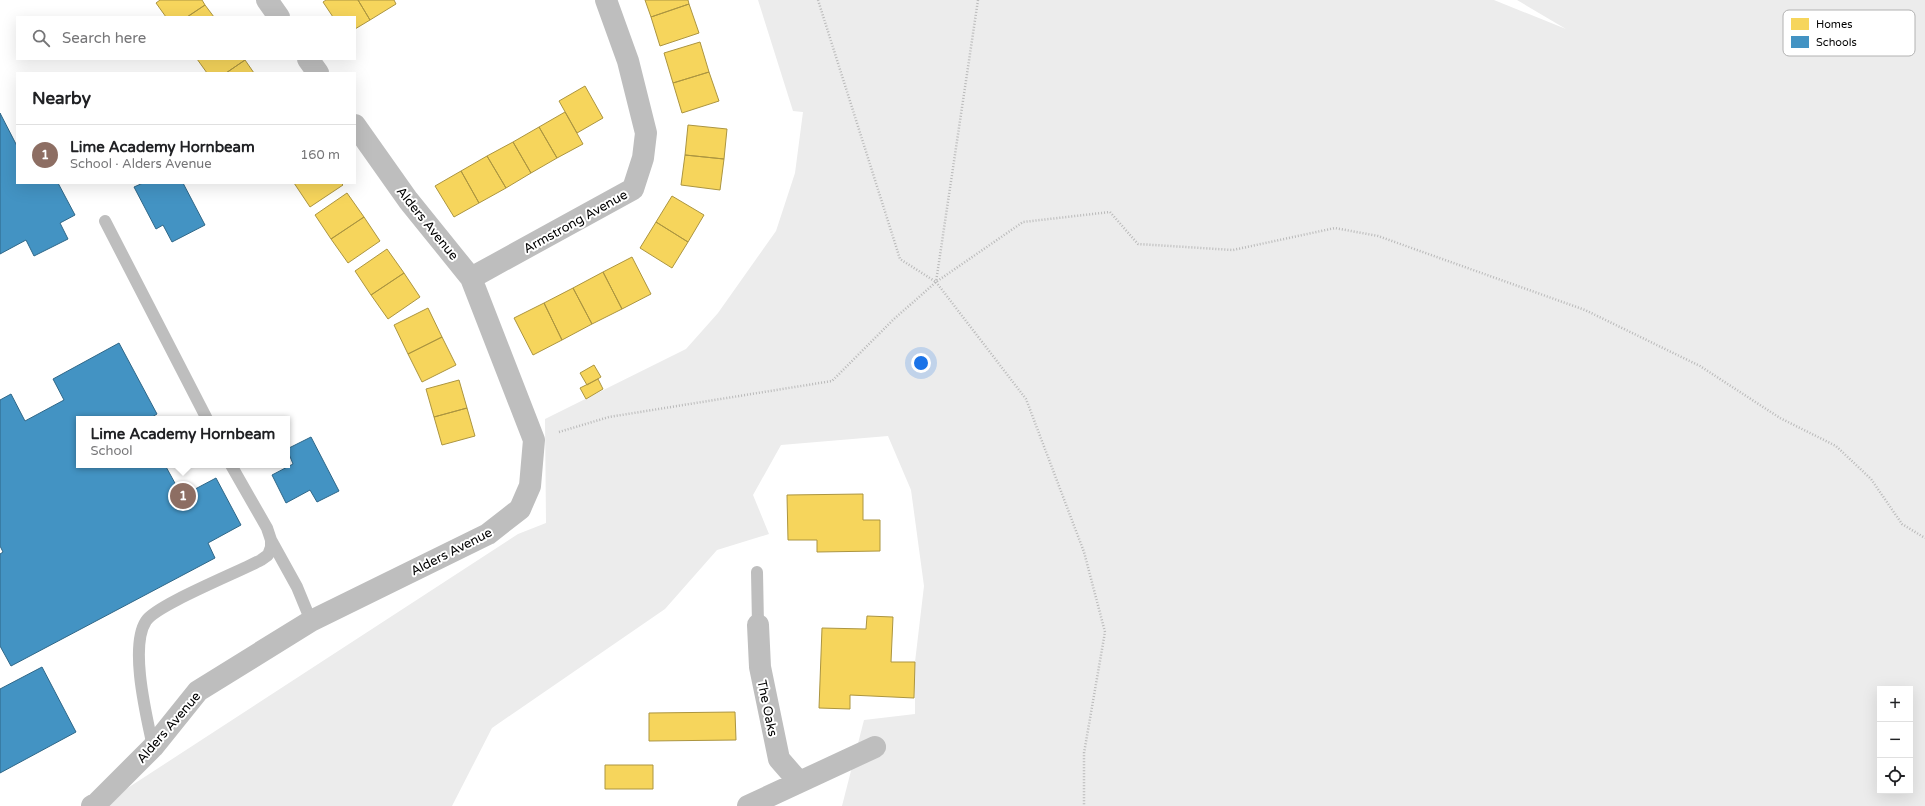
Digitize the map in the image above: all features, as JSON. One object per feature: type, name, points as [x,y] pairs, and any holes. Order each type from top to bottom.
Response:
[{"type":"street","points":[[267,0],[278,16]]},
{"type":"street","name":"Armstrong Avenue","points":[[471,278],[633,189],[643,158],[646,133],[628,61],[606,0]]},
{"type":"street","points":[[309,60],[317,72]]},
{"type":"street","name":"Alders Avenue","points":[[92,806],[97,803],[153,747],[198,691],[311,621],[488,534],[520,508],[530,486],[534,440],[471,278],[408,200],[356,126]]},
{"type":"street","name":"The Oaks","points":[[758,625],[760,667],[779,759],[799,782]]},
{"type":"street","points":[[748,806],[875,747]]},
{"type":"lane","points":[[105,221],[205,416]]},
{"type":"lane","points":[[233,468],[267,528],[271,540],[297,587],[311,621]]},
{"type":"lane","points":[[153,747],[143,703],[139,650],[140,637],[145,621],[154,613],[182,598],[261,560],[268,555],[271,547],[271,540]]},
{"type":"lane","points":[[757,572],[758,625]]},
{"type":"path","points":[[818,0],[900,259],[936,282],[1026,399],[1084,552],[1105,632],[1084,754],[1084,806]]},
{"type":"path","points":[[936,282],[978,0]]},
{"type":"path","points":[[534,440],[609,417],[832,381],[894,320],[936,282],[1023,222],[1110,212],[1138,244],[1233,250],[1335,228],[1378,236],[1584,310],[1700,366],[1780,418],[1836,446],[1870,479],[1902,524],[1925,538]]},
{"type":"shaded area","points":[[758,0],[1494,0],[1566,29],[1517,0],[1925,0],[1925,806],[842,806],[864,720],[915,714],[915,662],[924,586],[911,490],[888,436],[781,445],[753,495],[769,534],[717,550],[665,609],[492,728],[452,806],[100,806],[518,534],[546,523],[545,419],[686,349],[718,313],[776,231],[795,173],[803,112],[793,111]]},
{"type":"building: Homes","points":[[160,0],[202,0],[205,5],[188,16],[165,16],[156,3]]},
{"type":"building: Homes","points":[[326,0],[358,0],[370,20],[356,28],[356,16],[332,16],[323,2]]},
{"type":"building: Homes","points":[[358,0],[394,0],[396,4],[370,20]]},
{"type":"building: Homes","points":[[645,0],[688,0],[689,4],[651,17]]},
{"type":"building: Homes","points":[[689,4],[699,33],[660,46],[651,17]]},
{"type":"building: Homes","points":[[205,5],[213,16],[188,16]]},
{"type":"building: Homes","points":[[700,42],[709,72],[673,83],[664,53]]},
{"type":"building: Homes","points":[[198,60],[245,60],[227,72],[206,72]]},
{"type":"building: Homes","points":[[245,60],[253,72],[227,72]]},
{"type":"building: Homes","points":[[709,72],[719,101],[682,113],[673,83]]},
{"type":"building: Homes","points":[[585,86],[603,118],[577,133],[559,101]]},
{"type":"building: Homes","points":[[565,112],[583,144],[557,158],[539,127]]},
{"type":"building: Homes","points":[[688,125],[727,129],[724,159],[685,155]]},
{"type":"building: Homes","points":[[539,127],[557,158],[531,173],[513,142]]},
{"type":"building: Homes","points":[[513,142],[531,173],[506,188],[487,156]]},
{"type":"building: Homes","points":[[685,155],[724,159],[720,190],[681,185]]},
{"type":"building: Homes","points":[[487,156],[506,188],[479,203],[461,171]]},
{"type":"building: Homes","points":[[461,171],[479,203],[454,217],[435,186]]},
{"type":"building: Homes","points":[[295,184],[343,185],[310,207]]},
{"type":"building: Homes","points":[[347,193],[364,217],[331,239],[315,215]]},
{"type":"building: Homes","points":[[672,196],[704,215],[688,242],[656,222]]},
{"type":"building: Homes","points":[[364,217],[380,241],[348,263],[331,239]]},
{"type":"building: Homes","points":[[656,222],[688,242],[672,268],[640,248]]},
{"type":"building: Homes","points":[[387,249],[404,273],[371,295],[355,271]]},
{"type":"building: Homes","points":[[632,257],[651,294],[622,309],[603,272]]},
{"type":"building: Homes","points":[[603,272],[622,309],[592,324],[573,288]]},
{"type":"building: Homes","points":[[404,273],[420,297],[388,319],[371,295]]},
{"type":"building: Homes","points":[[573,288],[592,324],[562,340],[544,303]]},
{"type":"building: Homes","points":[[544,303],[562,340],[533,355],[514,318]]},
{"type":"building: Homes","points":[[428,308],[442,337],[408,354],[394,325]]},
{"type":"building: Homes","points":[[442,337],[456,365],[422,382],[408,354]]},
{"type":"building: Homes","points":[[594,365],[601,377],[587,385],[580,373]]},
{"type":"building: Homes","points":[[598,379],[603,389],[586,399],[580,388]]},
{"type":"building: Homes","points":[[459,380],[467,408],[434,417],[426,389]]},
{"type":"building: Homes","points":[[467,408],[475,436],[442,445],[434,417]]},
{"type":"building: Homes","points":[[863,494],[863,520],[880,520],[880,551],[817,552],[817,540],[788,540],[787,495]]},
{"type":"building: Homes","points":[[867,616],[893,617],[891,662],[915,662],[914,698],[850,695],[850,709],[819,708],[822,628],[866,629]]},
{"type":"building: Homes","points":[[735,712],[736,740],[649,741],[649,713]]},
{"type":"building: Homes","points":[[605,765],[653,765],[653,789],[605,789]]},
{"type":"building: Schools","points":[[0,113],[16,144],[16,184],[59,184],[75,215],[60,223],[68,239],[34,256],[26,240],[0,254]]},
{"type":"building: Schools","points":[[141,184],[184,184],[205,225],[172,242],[163,225],[156,229],[134,187]]},
{"type":"building: Schools","points":[[119,343],[157,414],[154,416],[76,416],[76,468],[167,468],[182,496],[216,478],[241,525],[208,543],[215,558],[11,666],[0,646],[0,554],[3,552],[0,546],[0,400],[11,394],[25,421],[64,400],[53,379]]},
{"type":"building: Schools","points":[[311,437],[339,491],[317,502],[310,490],[286,503],[272,475],[285,468],[290,468],[290,466],[293,464],[290,456],[290,448]]},
{"type":"building: Schools","points":[[42,667],[76,732],[0,773],[0,689]]},
{"type":"place","name":"Lime Academy Hornbeam","points":[[183,496]]}]
